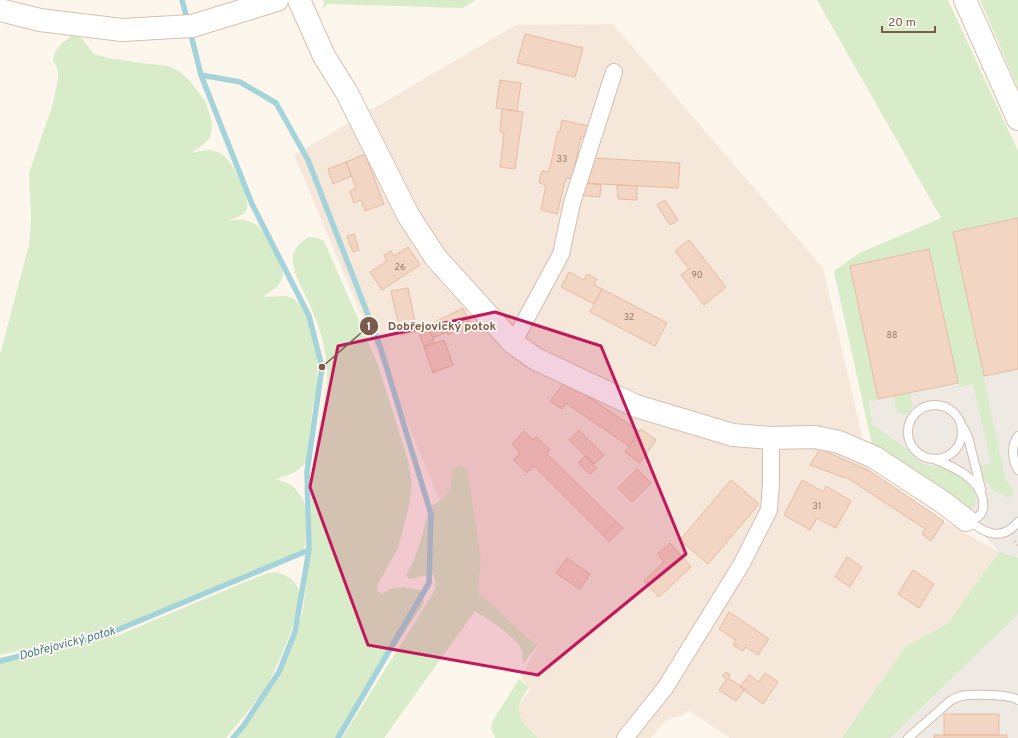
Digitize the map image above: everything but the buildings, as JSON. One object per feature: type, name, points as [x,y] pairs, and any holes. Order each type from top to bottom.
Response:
[{"type":"street","points":[[0,10],[40,20],[122,30],[184,26],[277,0]]},
{"type":"street","points":[[299,0],[324,56],[348,93],[408,215],[436,258],[513,342],[536,359],[636,406],[733,435],[771,438],[815,437],[839,442],[874,457],[944,503],[966,520]]},
{"type":"street","points":[[965,0],[1018,119]]},
{"type":"street","points":[[513,342],[561,254],[572,203],[614,72]]},
{"type":"street","points":[[625,738],[665,688],[741,565],[769,510],[771,484],[771,438]]},
{"type":"lane","points":[[966,520],[973,520],[981,514],[983,510],[982,493],[968,437],[957,416],[942,406],[933,405],[924,407],[917,412],[911,419],[908,427],[908,436],[916,452],[957,468],[974,482],[982,493]]},
{"type":"lane","points":[[933,459],[941,459],[956,450],[961,442],[961,424]]},
{"type":"lane","points":[[1018,436],[1016,438],[1013,450],[1014,464],[1018,470]]},
{"type":"lane","points":[[966,520],[984,531],[995,534],[1003,533],[1015,527],[1018,522]]},
{"type":"lane","points":[[908,738],[957,697],[965,695],[1008,696],[1018,700]]},
{"type":"highlighted area","points":[[495,312],[601,346],[686,554],[538,675],[368,645],[310,487],[338,346]]},
{"type":"shaded area","points":[[613,24],[823,268],[870,471],[944,521],[999,552],[947,624],[905,647],[842,738],[730,738],[688,710],[681,717],[679,716],[672,718],[664,722],[651,738],[538,738],[526,727],[520,718],[518,711],[522,700],[530,690],[522,678],[522,674],[538,647],[478,592],[481,559],[451,473],[451,487],[446,496],[440,501],[294,155],[516,25]]},
{"type":"shaded area","points":[[1018,182],[1018,738],[875,738],[1015,604],[999,552],[950,498],[873,449],[834,271],[860,253],[942,218]]},
{"type":"green space","points":[[324,0],[476,0],[463,8],[327,4],[323,9]]},
{"type":"green space","points":[[817,0],[948,0],[1018,151],[1018,218],[953,232],[1005,478],[1014,491],[1011,497],[1000,494],[990,487],[983,477],[979,466],[991,463],[973,384],[959,387],[929,249],[850,266],[878,399],[868,402],[873,425],[904,447],[919,462],[925,465],[940,467],[952,471],[963,479],[975,495],[976,501],[974,507],[966,508],[873,449],[834,271],[860,253],[941,218]]},
{"type":"green space","points":[[980,0],[1018,0],[1018,88],[981,2]]},
{"type":"green space","points":[[71,36],[78,36],[94,54],[108,58],[169,66],[179,71],[189,80],[205,101],[211,118],[212,128],[210,138],[191,153],[212,150],[222,154],[229,161],[245,194],[247,207],[246,211],[242,215],[228,221],[242,219],[257,225],[264,233],[283,270],[283,277],[278,286],[263,297],[286,296],[294,299],[305,311],[313,332],[317,358],[317,388],[313,405],[306,462],[303,466],[289,475],[276,479],[294,487],[304,501],[306,519],[305,546],[301,554],[244,580],[116,630],[0,655],[0,355],[29,246],[31,219],[29,173],[53,104],[58,70],[53,60],[55,52],[61,44]]},
{"type":"green space","points":[[309,237],[318,238],[324,241],[377,362],[408,460],[412,484],[409,506],[398,548],[378,584],[377,590],[381,594],[392,588],[403,587],[420,590],[424,603],[335,738],[233,738],[253,714],[273,686],[290,652],[303,611],[311,524],[311,476],[327,385],[326,356],[319,328],[297,278],[293,265],[293,254],[296,248]]},
{"type":"green space","points":[[910,393],[913,407],[906,415],[902,414],[897,411],[894,396]]},
{"type":"green space","points":[[460,466],[467,469],[481,559],[478,592],[537,646],[523,664],[522,651],[514,640],[502,629],[475,611],[384,738],[342,738],[435,590],[436,581],[433,574],[409,579],[406,575],[417,551],[429,507],[440,501],[449,492],[453,469]]},
{"type":"green space","points":[[999,552],[1018,558],[1018,614],[890,738],[842,738],[905,647],[947,624]]},
{"type":"green space","points":[[276,572],[290,578],[297,586],[300,598],[298,608],[284,650],[269,682],[226,738],[0,738],[0,658],[119,635],[240,584],[268,573]]},
{"type":"green space","points":[[519,679],[529,687],[523,695],[520,703],[520,715],[526,726],[538,738],[495,738],[491,728],[492,722]]},
{"type":"waterway","name":"Dobřejovický potok","points":[[182,0],[188,23]]},
{"type":"waterway","name":"Dobřejovický potok","points":[[0,661],[110,633],[309,550],[307,472],[322,367],[309,316],[252,204],[201,75],[190,31]]},
{"type":"waterway","points":[[201,75],[240,82],[276,103],[308,160],[380,346],[431,514],[429,583],[338,738]]},
{"type":"waterway","points":[[233,738],[244,725],[279,672],[295,632],[309,550]]},
{"type":"place","name":"Dobřejovický potok","points":[[322,367]]}]
